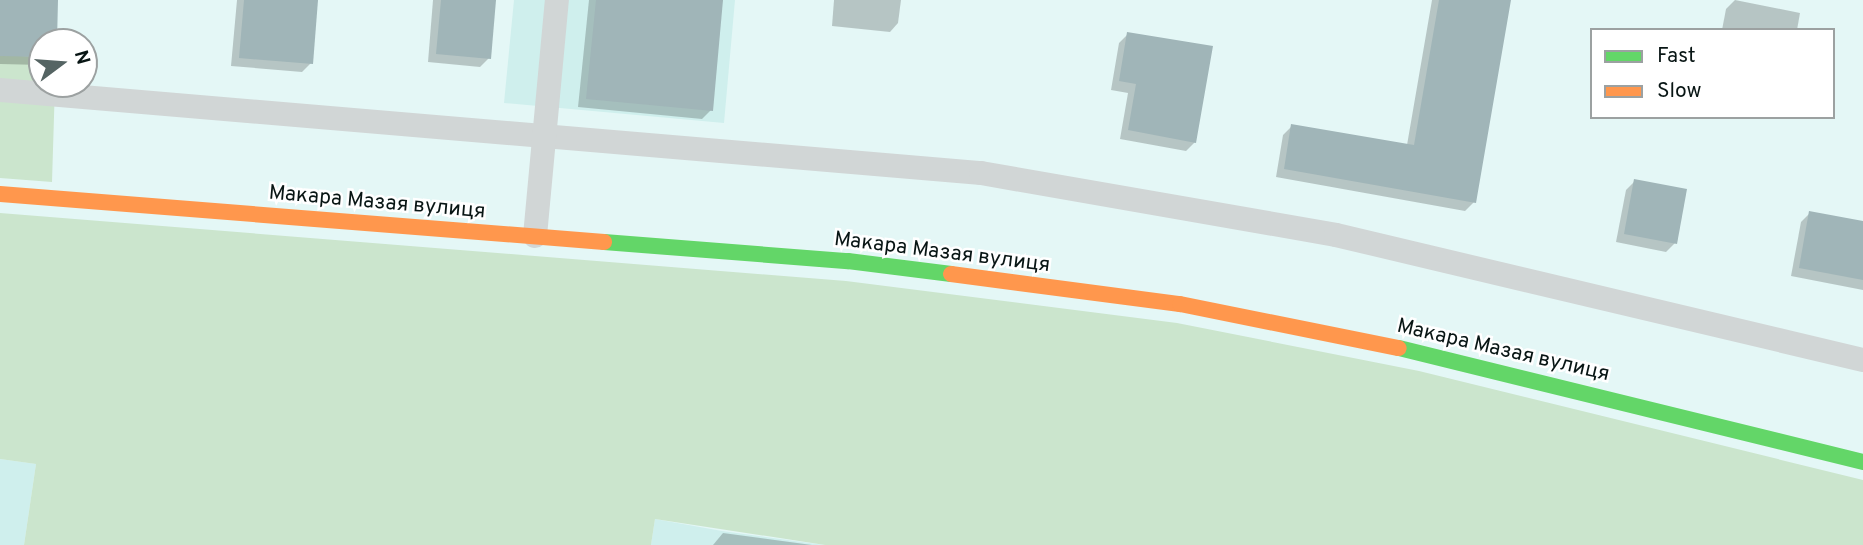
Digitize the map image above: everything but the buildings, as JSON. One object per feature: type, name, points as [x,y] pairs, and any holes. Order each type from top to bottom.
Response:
[{"type":"main road","name":"Макара Мазая вулиця","points":[[0,194],[848,261],[1180,304],[1426,353],[1863,462]]},
{"type":"lane","points":[[535,236],[557,0]]},
{"type":"lane","points":[[0,90],[545,134],[981,173],[1336,235],[1863,360]]},
{"type":"shaded area","points":[[514,0],[735,0],[724,123],[504,103]]},
{"type":"shaded area","points":[[0,459],[36,464],[24,545],[0,545]]},
{"type":"shaded area","points":[[655,519],[722,531],[824,545],[651,545]]},
{"type":"green space","points":[[0,55],[28,56],[28,98],[55,98],[52,182],[0,178]]},
{"type":"green space","points":[[0,213],[846,281],[1177,323],[1419,371],[1863,480],[1863,545],[825,545],[655,519],[651,545],[24,545],[36,464],[0,459]]},
{"type":"traffic: fast","points":[[604,242],[848,261],[951,274]]},
{"type":"traffic: fast","points":[[1399,348],[1863,462]]},
{"type":"traffic: slow","points":[[0,194],[604,242]]},
{"type":"traffic: slow","points":[[951,274],[1180,304],[1399,348]]}]
